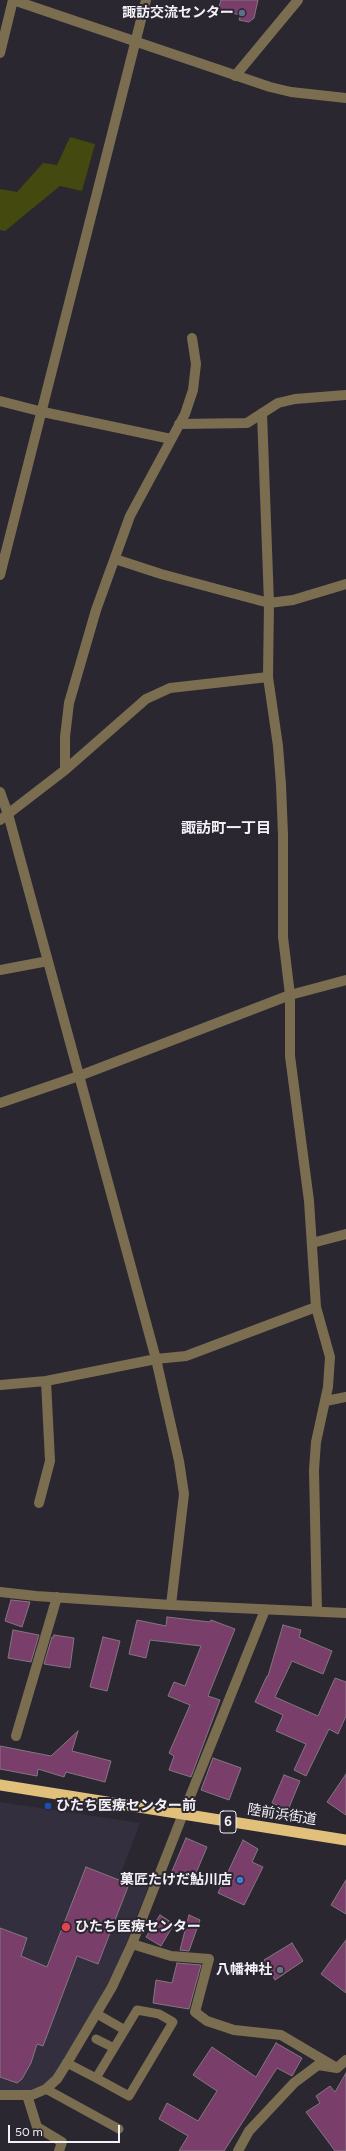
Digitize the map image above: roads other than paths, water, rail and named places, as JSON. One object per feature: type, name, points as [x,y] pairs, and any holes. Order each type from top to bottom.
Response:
[{"type":"highway","name":"陸前浜街道","points":[[0,1785],[346,1840]]},
{"type":"street","points":[[0,53],[13,0],[235,76],[291,92],[346,98]]},
{"type":"street","points":[[0,575],[146,0]]},
{"type":"street","points":[[235,76],[298,0]]},
{"type":"street","points":[[65,770],[65,737],[69,703],[96,610],[130,516],[179,424],[193,390],[196,364],[192,338]]},
{"type":"street","points":[[179,424],[247,423],[278,403],[295,399],[346,395]]},
{"type":"street","points":[[0,401],[42,412],[171,438]]},
{"type":"street","points":[[262,413],[269,603],[268,677],[278,746],[283,835],[283,937],[290,995],[290,1056],[309,1201],[316,1307],[330,1356],[326,1401],[316,1442],[314,1470],[317,1611]]},
{"type":"street","points":[[115,559],[161,574],[269,603],[293,600],[346,584]]},
{"type":"street","points":[[4,817],[65,770],[146,699],[170,688],[268,677]]},
{"type":"street","points":[[0,792],[4,817],[48,961],[156,1359],[179,1461],[184,1494],[171,1605]]},
{"type":"street","points":[[0,970],[48,961]]},
{"type":"street","points":[[0,1103],[78,1076],[290,995],[346,980]]},
{"type":"street","points":[[312,1243],[346,1234]]},
{"type":"street","points":[[0,1384],[46,1380],[156,1359],[186,1356],[316,1307]]},
{"type":"street","points":[[39,1503],[50,1462],[46,1380]]},
{"type":"street","points":[[326,1401],[346,1397]]},
{"type":"street","points":[[0,1592],[171,1605],[346,1613]]},
{"type":"street","points":[[16,1736],[57,1597]]},
{"type":"street","points":[[0,2095],[27,2095],[46,2090],[57,2080],[97,2014],[132,1944],[182,1814],[264,1610]]},
{"type":"street","points":[[132,1944],[171,1956],[209,1959],[195,2012],[206,2021],[234,2030],[281,2035],[337,2068]]},
{"type":"street","points":[[337,2068],[346,2060]]},
{"type":"street","points":[[238,2151],[249,2131],[294,2083],[318,2065],[337,2068]]},
{"type":"street","points":[[27,2095],[37,2128],[62,2142],[59,2151]]},
{"type":"lane","points":[[67,2062],[128,2096],[173,2022],[159,2014],[137,2010],[96,2078]]},
{"type":"lane","points":[[97,2014],[125,2030]]},
{"type":"lane","points":[[96,2039],[114,2048]]},
{"type":"lane","points":[[46,2090],[119,2129]]},
{"type":"place","name":"諏訪交流センター","points":[[242,13]]},
{"type":"place","name":"ひたち医療センター前","points":[[48,1806]]},
{"type":"place","name":"菓匠たけだ鮎川店","points":[[240,1880]]},
{"type":"place","name":"ひたち医療センター","points":[[66,1927]]},
{"type":"place","name":"八幡神社","points":[[280,1970]]},
{"type":"district","name":"諏訪町一丁目","points":[[226,829]]}]
